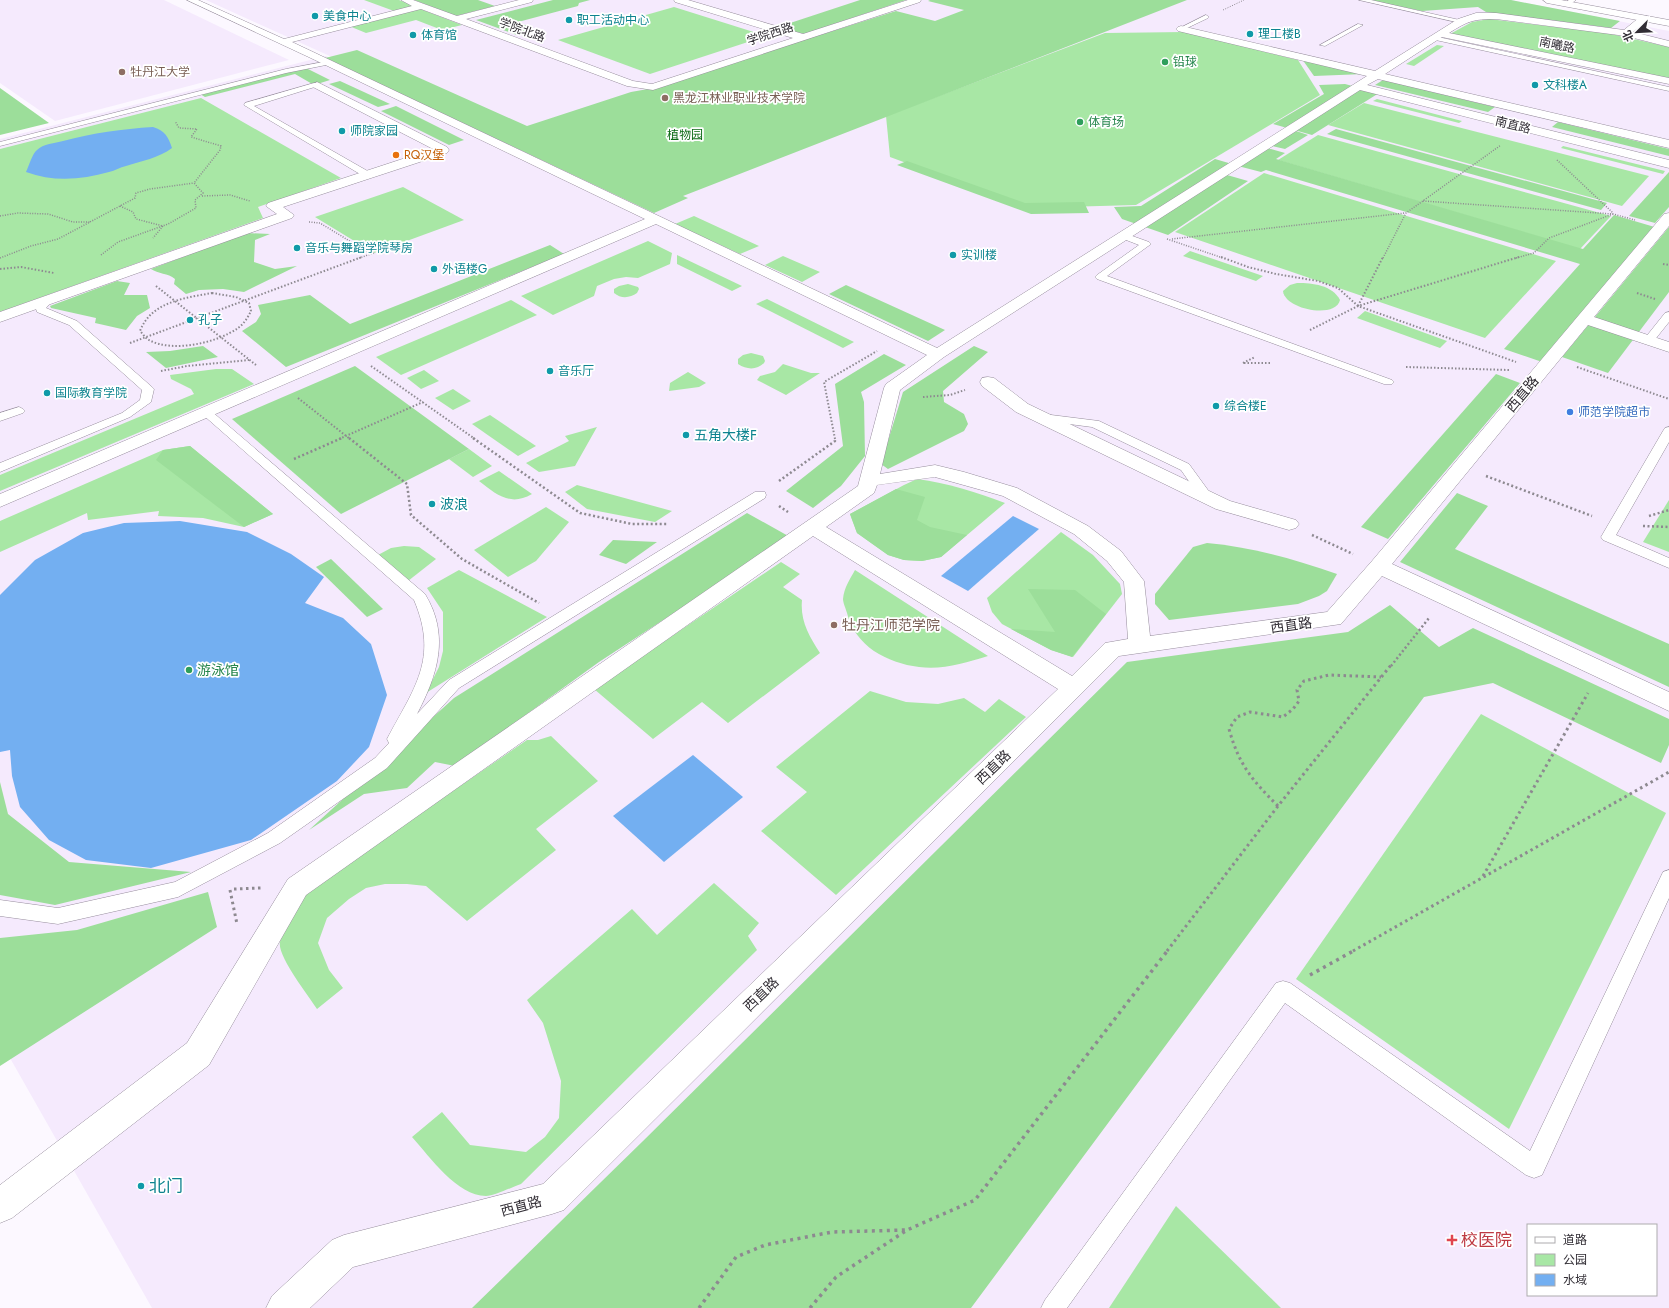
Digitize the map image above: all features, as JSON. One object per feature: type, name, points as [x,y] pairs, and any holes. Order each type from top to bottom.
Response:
[{"type":"street","points":[[191,0],[329,63],[938,354]]},
{"type":"street","name":"学院北路","points":[[405,0],[631,84]]},
{"type":"street","points":[[456,19],[529,0]]},
{"type":"street","points":[[678,0],[802,37]]},
{"type":"street","name":"学院西路","points":[[631,84],[653,87],[915,0]]},
{"type":"street","points":[[1547,0],[1570,2],[1669,23]]},
{"type":"street","points":[[282,42],[421,6]]},
{"type":"street","points":[[0,1206],[198,1054],[297,886],[867,489],[892,388],[938,354],[1461,21],[1476,16],[1496,16],[1626,33],[1669,44]]},
{"type":"street","points":[[1626,33],[1644,18]]},
{"type":"street","points":[[1181,29],[1304,56],[1669,144]]},
{"type":"street","name":"南曦路","points":[[1437,36],[1542,55],[1669,81]]},
{"type":"street","points":[[273,206],[443,150],[317,85]]},
{"type":"street","name":"南直路","points":[[1358,86],[1669,164]]},
{"type":"street","points":[[371,112],[408,101]]},
{"type":"street","points":[[273,206],[287,215]]},
{"type":"street","points":[[0,317],[287,215]]},
{"type":"street","name":"西直路","points":[[284,1308],[344,1252],[552,1198],[1113,649],[1139,635],[1333,619],[1379,566],[1669,217]]},
{"type":"street","points":[[0,501],[657,219]]},
{"type":"street","points":[[1585,319],[1669,347]]},
{"type":"street","points":[[988,382],[1022,408],[1223,505],[1289,524]]},
{"type":"street","points":[[869,481],[935,471],[1010,492],[1075,526],[1114,556],[1134,581],[1139,635]]},
{"type":"street","points":[[812,527],[1074,688]]},
{"type":"street","points":[[1379,566],[1669,702]]},
{"type":"lane","points":[[1362,0],[1461,21]]},
{"type":"lane","points":[[1181,29],[1206,17]]},
{"type":"lane","points":[[1323,46],[1360,25]]},
{"type":"lane","points":[[1437,36],[1669,89]]},
{"type":"lane","points":[[1542,55],[1564,66]]},
{"type":"lane","points":[[0,144],[286,71],[329,63]]},
{"type":"lane","points":[[1599,74],[1632,74]]},
{"type":"lane","points":[[317,85],[248,104],[368,175]]},
{"type":"lane","points":[[1124,236],[1146,244],[1100,277],[1388,382]]},
{"type":"lane","points":[[0,468],[126,415],[145,402],[147,395],[148,389],[135,376],[73,323],[41,310],[40,306],[47,301]]},
{"type":"lane","points":[[1649,340],[1669,315]]},
{"type":"lane","points":[[0,417],[19,411]]},
{"type":"lane","points":[[206,412],[420,597],[429,618],[433,650],[423,687],[381,763]]},
{"type":"lane","points":[[1669,431],[1608,537],[1669,563]]},
{"type":"lane","points":[[0,908],[58,916],[178,889],[274,838],[381,763],[454,684],[760,495]]},
{"type":"lane","points":[[1053,1308],[1283,990],[1534,1167],[1669,878]]},
{"type":"path","points":[[0,258],[31,246],[58,239],[134,198],[136,193],[150,188],[194,183],[220,150],[221,146],[191,137],[197,129],[179,128],[175,122],[176,117]]},
{"type":"path","points":[[1358,306],[1406,213],[1524,128]]},
{"type":"path","points":[[1558,160],[1613,214]]},
{"type":"path","points":[[194,183],[203,193],[201,196]]},
{"type":"path","points":[[100,256],[116,242],[183,218],[196,208],[194,200],[201,196],[230,196],[244,201],[263,202],[273,206]]},
{"type":"path","points":[[1423,201],[1613,214]]},
{"type":"path","points":[[120,205],[134,212],[136,219],[163,226]]},
{"type":"path","points":[[0,216],[18,213],[48,214],[73,222],[92,222]]},
{"type":"path","points":[[1406,213],[1170,240],[1248,267],[1276,274],[1318,281],[1338,288],[1358,306],[1546,365],[1669,399]]},
{"type":"path","points":[[1304,332],[1358,306],[1534,252],[1549,238],[1613,214]]},
{"type":"path","points":[[107,352],[373,254],[320,223],[304,221],[287,215]]},
{"type":"path","points":[[163,226],[143,252],[140,268],[175,301],[256,364]]},
{"type":"path","points":[[1612,286],[1662,301]]},
{"type":"path","points":[[212,293],[228,294],[241,297],[245,300],[250,303],[251,311],[247,320],[236,329],[221,337],[203,342],[168,346],[154,343],[144,338],[140,331],[141,323],[148,315],[175,301],[212,293]]},
{"type":"path","points":[[760,495],[835,441],[824,382],[901,336]]},
{"type":"path","points":[[350,351],[580,513],[632,524],[714,524]]},
{"type":"path","points":[[1243,363],[1257,356]]},
{"type":"path","points":[[135,376],[187,366],[250,360]]},
{"type":"path","points":[[278,382],[407,484],[410,516],[462,560],[564,617]]},
{"type":"path","points":[[889,399],[950,396],[988,382]]},
{"type":"path","points":[[272,469],[423,402]]},
{"type":"path","points":[[1462,466],[1616,525]]},
{"type":"path","points":[[1289,524],[1379,566]]},
{"type":"path","points":[[810,1308],[836,1277],[907,1230],[975,1200],[1278,806],[1445,598]]},
{"type":"path","points":[[1482,877],[1601,670]]},
{"type":"path","points":[[1278,806],[1249,777],[1240,764],[1233,746],[1229,729],[1237,717],[1250,712],[1283,717],[1293,709],[1299,701],[1297,690],[1304,681],[1329,675],[1382,677]]},
{"type":"path","points":[[1283,990],[1669,772]]},
{"type":"path","points":[[700,1308],[736,1257],[765,1245],[832,1232],[907,1230]]},
{"type":"shaded area","name":"牡丹江大学","points":[[0,0],[164,0],[289,60],[55,121],[0,83]]},
{"type":"shaded area","name":"黑龙江林业职业技术学院","points":[[206,0],[1174,0],[639,196]]},
{"type":"shaded area","name":"牡丹江师范学院","points":[[1180,0],[1511,0],[1669,31],[1669,1308],[152,1308],[6,1051],[0,1052],[0,139],[326,56],[638,200]]},
{"type":"green space","points":[[364,0],[399,0],[415,6],[394,11]]},
{"type":"green space","points":[[414,0],[478,0],[495,6],[456,16]]},
{"type":"green space","points":[[553,0],[590,0],[579,3],[578,6],[518,22],[531,28],[517,35],[476,20]]},
{"type":"green space","points":[[860,0],[906,0],[804,34],[778,27]]},
{"type":"green space","name":"植物园","points":[[1187,0],[683,196],[688,198],[654,213],[325,58],[357,50],[527,126],[631,92],[648,89],[896,11],[935,21],[964,10],[928,1]]},
{"type":"green space","points":[[1367,0],[1511,0],[1620,21],[1611,28],[1486,12],[1478,7],[1422,11]]},
{"type":"green space","points":[[674,7],[766,36],[650,74],[558,40]]},
{"type":"green space","points":[[418,8],[462,25],[442,30],[416,20],[366,33],[349,26]]},
{"type":"green space","points":[[1489,19],[1607,33],[1669,47],[1669,79],[1450,34],[1472,22]]},
{"type":"green space","name":"体育场","points":[[1185,32],[1298,60],[1320,95],[1136,205],[1028,208],[890,157],[886,116],[1105,33]]},
{"type":"green space","points":[[1437,45],[1444,46],[1414,66],[1406,64]]},
{"type":"green space","points":[[1302,59],[1364,74],[1314,76]]},
{"type":"green space","points":[[306,68],[330,80],[314,85],[295,74],[205,97],[200,94]]},
{"type":"green space","points":[[1383,80],[1495,107],[1488,112],[1375,85]]},
{"type":"green space","points":[[340,81],[390,104],[378,107],[329,84]]},
{"type":"green space","points":[[1345,84],[1379,93],[1312,135],[1273,124],[1324,94],[1319,85]]},
{"type":"green space","points":[[0,88],[49,123],[0,135]]},
{"type":"green space","points":[[201,98],[341,178],[258,207],[263,218],[0,312],[0,149]]},
{"type":"green space","points":[[1377,99],[1462,121],[1459,123],[1373,101]]},
{"type":"green space","points":[[1364,103],[1649,176],[1622,206],[1328,125]]},
{"type":"green space","points":[[396,106],[464,140],[449,145],[381,111]]},
{"type":"green space","points":[[1558,122],[1669,149],[1669,156],[1552,127]]},
{"type":"green space","points":[[1336,129],[1607,203],[1601,210],[1327,134]]},
{"type":"green space","points":[[1296,131],[1308,135],[1285,149],[1272,146]]},
{"type":"green space","points":[[1318,135],[1611,216],[1580,249],[1278,160]]},
{"type":"green space","points":[[1563,146],[1665,171],[1663,174],[1561,148]]},
{"type":"green space","points":[[1267,148],[1285,153],[1276,159],[1583,249],[1614,215],[1658,228],[1545,363],[1504,349],[1580,264],[1266,170],[1261,172],[1238,166]]},
{"type":"green space","points":[[1215,159],[1232,164],[1220,173],[1248,181],[1168,235],[1122,219],[1114,207],[1141,206]]},
{"type":"green space","points":[[907,161],[1025,203],[1084,202],[1089,213],[1031,214],[897,165]]},
{"type":"green space","points":[[1669,172],[1669,207],[1655,223],[1629,216]]},
{"type":"green space","points":[[1264,173],[1556,261],[1485,338],[1175,232]]},
{"type":"green space","points":[[403,187],[464,220],[374,253],[315,217]]},
{"type":"green space","points":[[694,216],[759,246],[740,254],[675,224]]},
{"type":"green space","points":[[1669,227],[1669,292],[1608,373],[1562,357]]},
{"type":"green space","points":[[246,233],[270,234],[255,240],[254,262],[275,269],[297,266],[244,292],[223,289],[199,290],[186,294],[174,284],[175,279],[151,269]]},
{"type":"green space","points":[[648,241],[672,253],[670,264],[638,278],[626,277],[614,279],[597,286],[594,296],[553,315],[521,296]]},
{"type":"green space","points":[[550,245],[564,254],[286,367],[242,331],[256,322],[261,314],[258,305],[310,295],[350,324]]},
{"type":"green space","points":[[1190,251],[1263,276],[1256,281],[1183,256]]},
{"type":"green space","points":[[677,255],[742,286],[732,291],[677,264]]},
{"type":"green space","points":[[783,256],[820,272],[802,282],[765,265]]},
{"type":"green space","points":[[117,281],[130,283],[124,295],[147,295],[150,308],[137,316],[126,330],[95,323],[96,318],[51,308],[50,306]]},
{"type":"green space","points":[[1297,283],[1316,284],[1322,286],[1332,291],[1340,300],[1336,306],[1321,311],[1301,307],[1292,303],[1286,298],[1283,291],[1290,285]]},
{"type":"green space","points":[[628,284],[638,287],[639,289],[637,293],[626,297],[614,293],[614,289]]},
{"type":"green space","points":[[846,285],[945,330],[928,341],[829,294]]},
{"type":"green space","points":[[767,299],[854,342],[843,348],[756,304]]},
{"type":"green space","points":[[511,300],[537,315],[401,375],[376,357]]},
{"type":"green space","points":[[1365,311],[1447,341],[1440,348],[1357,318]]},
{"type":"green space","points":[[203,346],[218,357],[166,368],[146,352],[170,351]]},
{"type":"green space","points":[[974,346],[988,352],[943,391],[944,402],[964,414],[968,424],[964,431],[888,469],[881,464],[903,392]]},
{"type":"green space","points":[[751,353],[763,356],[765,361],[764,363],[755,368],[745,367],[738,364],[738,359],[743,355]]},
{"type":"green space","points":[[884,354],[906,365],[861,392],[864,402],[865,456],[841,486],[813,508],[786,491],[843,446],[835,384]]},
{"type":"green space","points":[[783,364],[811,373],[820,373],[786,395],[757,380],[760,376],[775,372]]},
{"type":"green space","points":[[355,366],[469,449],[341,514],[232,419]]},
{"type":"green space","points":[[216,369],[232,369],[254,384],[0,491],[0,475],[194,394],[191,389],[171,379],[170,375]]},
{"type":"green space","points":[[424,370],[439,381],[421,389],[407,378]]},
{"type":"green space","points":[[688,372],[706,383],[699,387],[669,391],[670,383]]},
{"type":"green space","points":[[1496,374],[1520,383],[1388,539],[1361,527]]},
{"type":"green space","points":[[453,389],[471,401],[453,410],[435,398]]},
{"type":"green space","points":[[490,415],[536,446],[518,456],[472,424]]},
{"type":"green space","points":[[597,427],[575,466],[539,472],[526,463],[569,441],[565,436]]},
{"type":"green space","points":[[190,446],[273,514],[244,527],[203,518],[158,516],[159,511],[88,520],[87,513],[0,552],[0,521],[163,450]]},
{"type":"green space","points":[[190,446],[273,514],[244,527],[156,460],[163,450]]},
{"type":"green space","points":[[469,449],[492,466],[473,477],[449,459]]},
{"type":"green space","points":[[499,471],[532,494],[524,498],[510,499],[497,494],[479,481]]},
{"type":"green space","points":[[917,479],[962,488],[1005,503],[941,557],[922,561],[904,560],[888,555],[857,533],[850,514]]},
{"type":"green space","points":[[577,485],[672,511],[655,522],[587,509],[565,492]]},
{"type":"green space","points":[[896,489],[925,497],[917,520],[930,527],[967,535],[941,557],[922,561],[904,560],[888,555],[857,533],[850,514]]},
{"type":"green space","points":[[1457,493],[1488,506],[1455,549],[1669,644],[1669,687],[1400,562]]},
{"type":"green space","points":[[1669,500],[1669,552],[1643,542]]},
{"type":"green space","points":[[546,507],[569,522],[536,561],[508,577],[474,550]]},
{"type":"green space","points":[[747,513],[790,537],[599,662],[455,766],[435,762],[407,788],[364,794],[309,830],[454,698]]},
{"type":"green space","points":[[1061,532],[1093,555],[1120,584],[1122,594],[1073,657],[1051,650],[1002,624],[992,612],[987,598]]},
{"type":"green space","points":[[613,540],[657,542],[626,564],[599,555]]},
{"type":"green space","points":[[1207,543],[1240,547],[1272,554],[1337,574],[1327,591],[1319,596],[1298,604],[1169,620],[1155,604],[1155,594],[1193,547]]},
{"type":"green space","points":[[404,546],[419,547],[436,559],[408,581],[378,555],[391,548]]},
{"type":"green space","points":[[331,559],[383,609],[367,617],[316,567]]},
{"type":"green space","points":[[781,562],[800,574],[783,587],[802,600],[802,615],[806,628],[820,653],[728,723],[702,702],[653,739],[594,689]]},
{"type":"green space","points":[[459,570],[547,617],[426,693],[439,667],[443,651],[443,612],[427,588]]},
{"type":"green space","points":[[855,570],[988,656],[954,665],[928,668],[895,662],[874,651],[857,635],[851,625],[843,602],[846,587]]},
{"type":"green space","points":[[1028,589],[1075,590],[1106,614],[1072,657],[1051,650],[1011,629],[1055,632]]},
{"type":"green space","points":[[1390,605],[1439,647],[1473,628],[1669,719],[1669,745],[1661,763],[1493,683],[1424,697],[971,1308],[472,1308],[1127,662],[1348,632]]},
{"type":"green space","points":[[870,691],[906,702],[938,704],[964,698],[985,712],[999,699],[1026,717],[836,895],[761,831],[807,792],[776,767]]},
{"type":"green space","points":[[1481,714],[1666,813],[1509,1129],[1296,979]]},
{"type":"green space","points":[[551,736],[598,781],[536,829],[556,850],[467,921],[426,886],[385,884],[366,888],[349,899],[327,918],[318,943],[329,970],[343,988],[317,1009],[288,966],[280,948],[283,930],[303,894],[527,740],[538,740]]},
{"type":"green space","points":[[0,782],[8,814],[69,862],[191,872],[55,905],[0,895]]},
{"type":"green space","points":[[714,883],[759,923],[748,936],[757,950],[521,1184],[486,1196],[465,1190],[455,1183],[412,1137],[442,1112],[470,1145],[526,1152],[545,1137],[559,1118],[561,1081],[543,1023],[527,1000],[632,909],[657,935]]},
{"type":"green space","points":[[208,892],[217,927],[0,1066],[0,938],[77,930]]},
{"type":"green space","points":[[1176,1206],[1281,1308],[1109,1308]]},
{"type":"water","points":[[153,127],[166,134],[172,148],[156,157],[88,177],[57,179],[26,172],[35,152],[46,145],[74,138],[119,130]]},
{"type":"water","points":[[1013,516],[1039,529],[968,591],[941,576]]},
{"type":"water","name":"游泳馆","points":[[180,521],[247,532],[291,554],[324,577],[305,603],[343,618],[371,644],[387,695],[369,747],[337,781],[251,840],[151,868],[86,860],[49,840],[20,807],[12,776],[10,750],[0,752],[0,595],[35,560],[83,533],[124,523]]},
{"type":"water","points":[[693,755],[743,797],[664,862],[613,816]]},
{"type":"place","name":"美食中心","points":[[315,16]]},
{"type":"place","name":"职工活动中心","points":[[569,20]]},
{"type":"place","name":"理工楼B","points":[[1250,34]]},
{"type":"place","name":"体育馆","points":[[413,35]]},
{"type":"place","name":"铅球","points":[[1165,62]]},
{"type":"place","name":"牡丹江大学","points":[[122,72]]},
{"type":"place","name":"文科楼A","points":[[1535,85]]},
{"type":"place","name":"黑龙江林业职业技术学院","points":[[665,98]]},
{"type":"place","name":"体育场","points":[[1080,122]]},
{"type":"place","name":"师院家园","points":[[342,131]]},
{"type":"place","name":"RQ汉堡","points":[[396,155]]},
{"type":"place","name":"音乐与舞蹈学院琴房","points":[[297,248]]},
{"type":"place","name":"实训楼","points":[[953,255]]},
{"type":"place","name":"外语楼G","points":[[434,269]]},
{"type":"place","name":"孔子","points":[[190,320]]},
{"type":"place","name":"音乐厅","points":[[550,371]]},
{"type":"place","name":"国际教育学院","points":[[47,393]]},
{"type":"place","name":"综合楼E","points":[[1216,406]]},
{"type":"place","name":"师范学院超市","points":[[1570,412]]},
{"type":"place","name":"五角大楼F","points":[[686,435]]},
{"type":"place","name":"波浪","points":[[432,504]]},
{"type":"place","name":"牡丹江师范学院","points":[[834,625]]},
{"type":"place","name":"游泳馆","points":[[189,670]]},
{"type":"place","name":"北门","points":[[141,1186]]},
{"type":"place","name":"校医院","points":[[1452,1240]]}]
